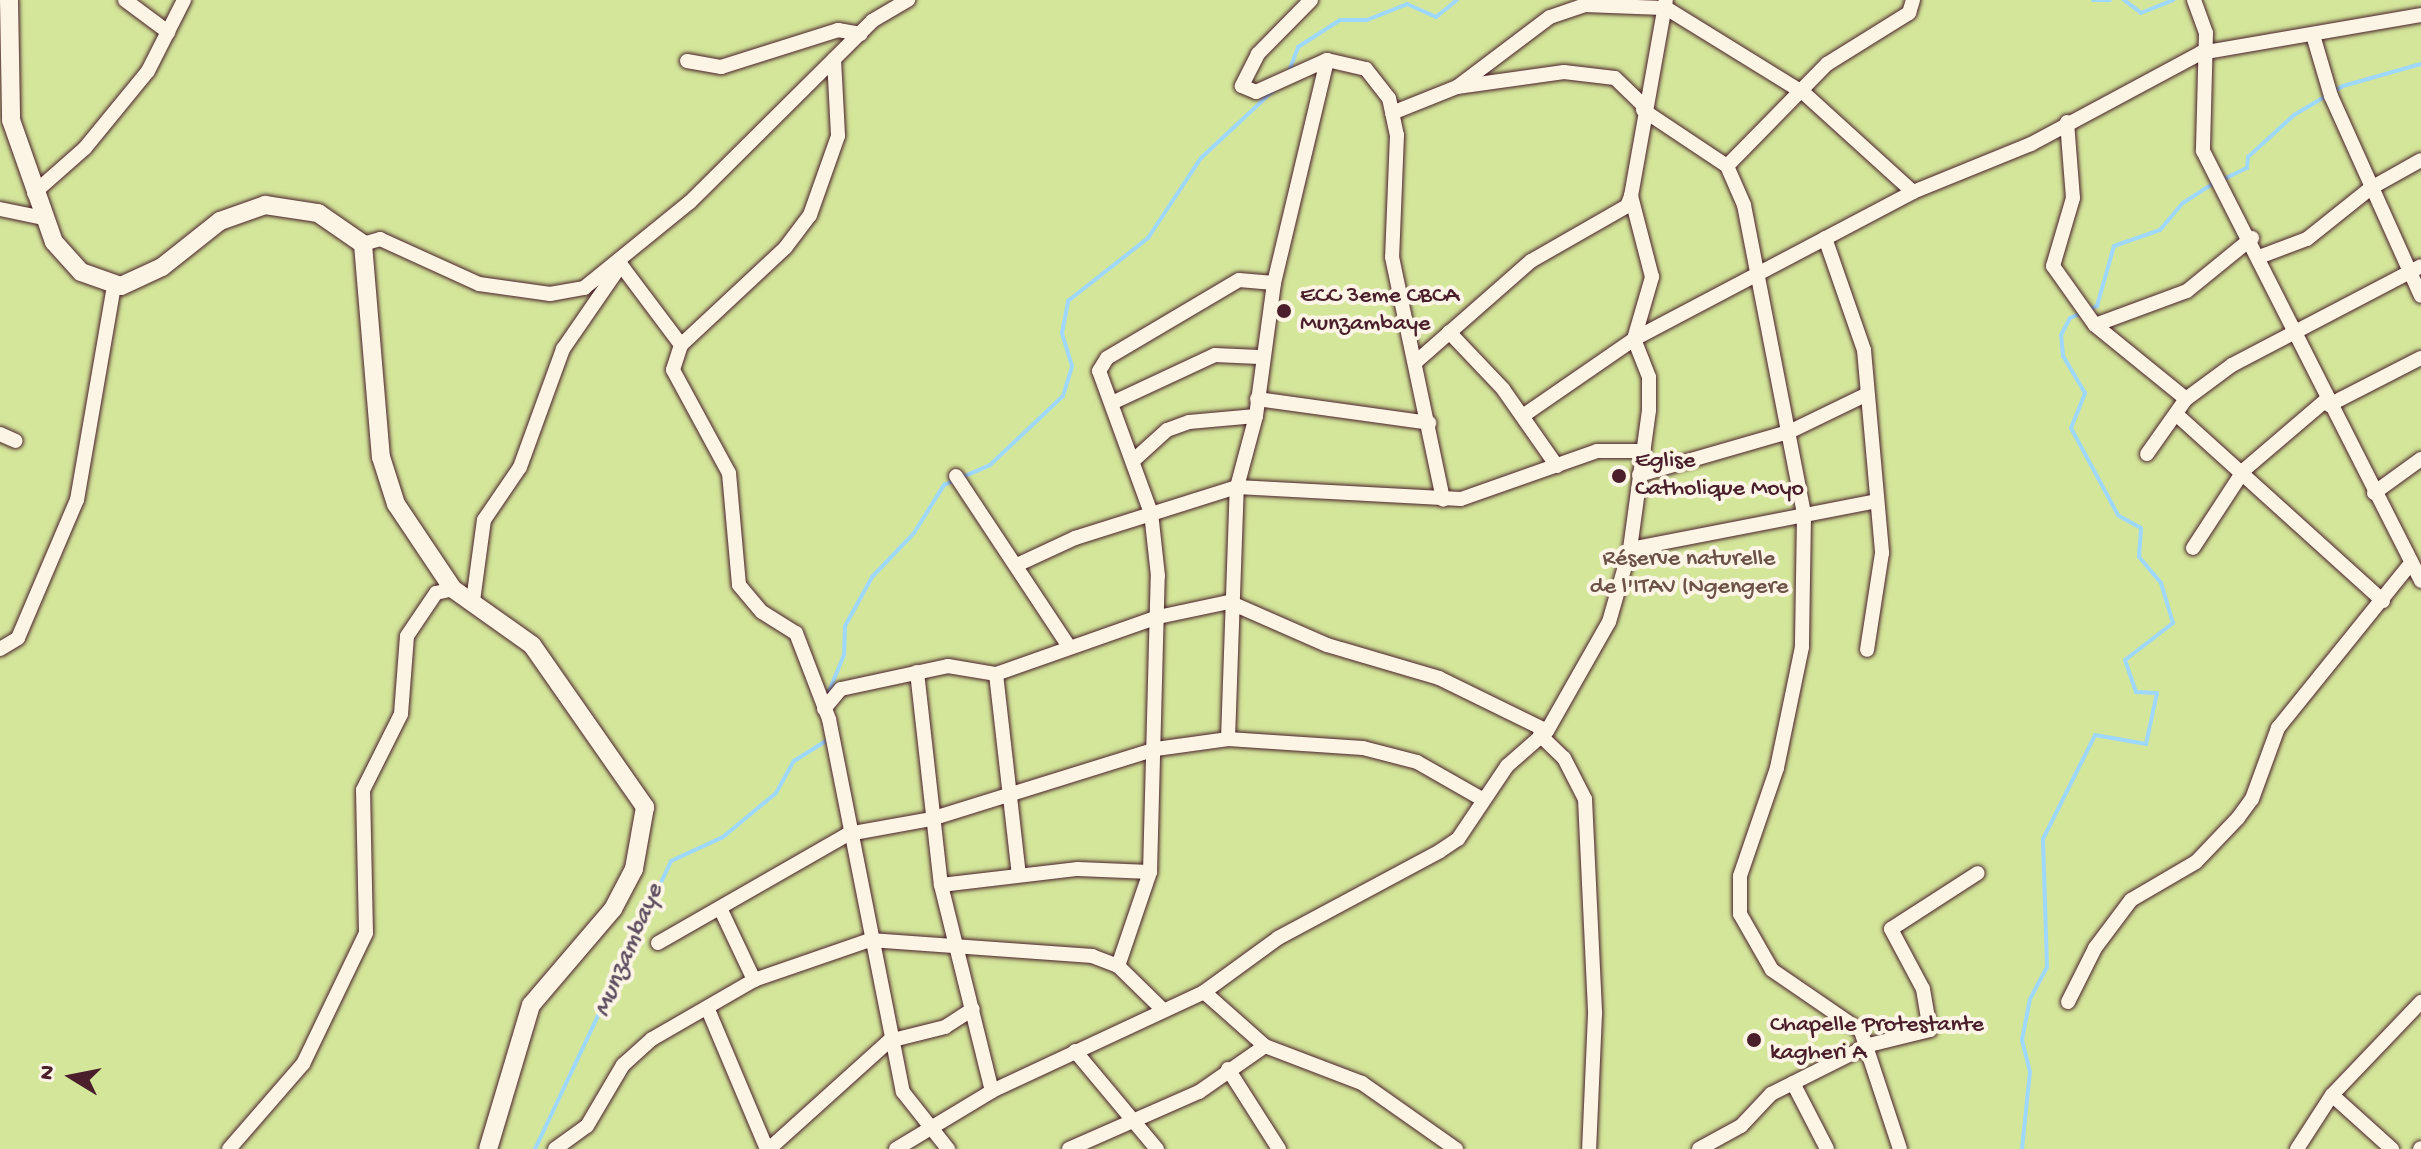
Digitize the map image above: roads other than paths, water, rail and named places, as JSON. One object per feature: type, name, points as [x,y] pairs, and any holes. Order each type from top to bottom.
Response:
[{"type":"street","points":[[9,0],[10,109],[34,193],[67,260],[114,286]]},
{"type":"street","points":[[125,0],[168,32]]},
{"type":"street","points":[[34,193],[85,148],[148,71],[184,0]]},
{"type":"street","points":[[473,601],[484,520],[520,467],[563,349],[621,265],[861,34],[889,0]]},
{"type":"street","points":[[872,21],[908,0]]},
{"type":"street","points":[[1311,0],[1241,76],[1242,86],[1256,92],[1327,60],[1366,69],[1392,113],[1392,257],[1417,361],[1443,500]]},
{"type":"street","points":[[1727,166],[1805,94],[1827,64],[1909,13],[1913,0]]},
{"type":"street","points":[[2194,0],[2206,33],[2201,53],[2203,151],[2252,238],[2293,331],[2408,567],[2421,581]]},
{"type":"street","points":[[1392,113],[1457,87],[1550,17],[1584,5],[1665,5],[1805,94],[1913,192]]},
{"type":"street","points":[[1417,361],[1531,261],[1627,206],[1643,107],[1665,5]]},
{"type":"street","points":[[1524,415],[1636,338],[1913,192],[2067,122],[2201,53],[2313,35],[2397,14],[2421,15]]},
{"type":"street","points":[[687,61],[721,67],[838,30],[861,34]]},
{"type":"street","points":[[2313,35],[2330,91],[2407,272],[2421,296]]},
{"type":"street","points":[[834,59],[838,136],[810,215],[785,248],[681,345],[673,370],[709,426],[737,498],[739,585],[762,612],[796,633],[827,714],[889,1041],[903,1092],[924,1127],[948,1149]]},
{"type":"street","points":[[1228,739],[1229,602],[1237,487],[1256,416],[1259,357],[1274,283],[1327,60]]},
{"type":"street","points":[[1457,87],[1592,73],[1615,78],[1643,107],[1727,166],[1753,233],[1804,515],[1802,647],[1777,768],[1740,876],[1740,914],[1772,970],[1848,1018],[1869,1045],[1900,1149]]},
{"type":"street","points":[[2067,122],[2073,198],[2053,266],[2095,325],[2186,399]]},
{"type":"street","points":[[2259,257],[2307,239],[2371,188],[2421,160]]},
{"type":"street","points":[[896,1149],[924,1127],[992,1091],[1204,992],[1278,938],[1458,839],[1482,799],[1544,733],[1609,622],[1630,549],[1644,451],[1649,377],[1636,338],[1652,277],[1631,196]]},
{"type":"street","points":[[114,286],[162,267],[220,221],[265,205],[318,213],[346,225],[363,244],[386,481],[416,541],[453,589],[532,645],[645,807],[634,869],[613,909],[531,1005],[488,1149]]},
{"type":"street","points":[[1,210],[44,218]]},
{"type":"street","points":[[1825,238],[1858,327],[1876,501],[1881,591],[1867,650]]},
{"type":"street","points":[[2095,325],[2187,291],[2252,238]]},
{"type":"street","points":[[363,244],[380,239],[442,272],[520,292],[584,288],[621,265]]},
{"type":"street","points":[[621,265],[681,345]]},
{"type":"street","points":[[2147,454],[2186,399],[2293,331],[2421,266]]},
{"type":"street","points":[[1118,966],[1150,872],[1158,617],[1151,513],[1135,459],[1099,371],[1107,358],[1239,280],[1274,283]]},
{"type":"street","points":[[0,649],[18,638],[77,500],[114,286]]},
{"type":"street","points":[[1449,332],[1524,415],[1557,466]]},
{"type":"street","points":[[1114,402],[1215,355],[1259,357]]},
{"type":"street","points":[[2193,548],[2244,470],[2328,402],[2421,358]]},
{"type":"street","points":[[1639,475],[1791,431],[1865,395]]},
{"type":"street","points":[[1257,399],[1429,423]]},
{"type":"street","points":[[2176,414],[2244,470],[2383,601]]},
{"type":"street","points":[[1135,459],[1167,430],[1189,422],[1256,416]]},
{"type":"street","points":[[0,434],[16,441]]},
{"type":"street","points":[[1019,564],[1151,513],[1237,487],[1443,500],[1489,495],[1597,451],[1644,451]]},
{"type":"street","points":[[2374,493],[2421,459]]},
{"type":"street","points":[[956,476],[1019,564],[1069,647]]},
{"type":"street","points":[[1630,549],[1876,501]]},
{"type":"street","points":[[2068,1002],[2095,948],[2131,900],[2196,862],[2238,818],[2278,728],[2408,567]]},
{"type":"street","points":[[229,1149],[303,1064],[366,933],[363,790],[401,714],[407,636],[436,593],[453,589]]},
{"type":"street","points":[[827,714],[841,689],[948,666],[996,674],[1158,617],[1229,602],[1327,645],[1439,678],[1544,733],[1564,758],[1585,799],[1595,1014],[1589,1149]]},
{"type":"street","points":[[917,672],[930,740],[931,819],[941,885],[960,947],[992,1091]]},
{"type":"street","points":[[996,674],[1014,793],[1019,875]]},
{"type":"street","points":[[658,943],[848,834],[931,819],[1156,749],[1228,739],[1387,753],[1482,799]]},
{"type":"street","points":[[941,885],[1019,875],[1150,872]]},
{"type":"street","points":[[1699,1149],[1793,1083],[1869,1045],[1930,1030],[1923,989],[1891,929],[1978,873]]},
{"type":"street","points":[[720,908],[754,980]]},
{"type":"street","points":[[555,1149],[587,1126],[637,1050],[709,1012],[754,980],[870,940],[1048,950],[1118,966],[1162,1009]]},
{"type":"street","points":[[1204,992],[1265,1046],[1362,1083],[1456,1149]]},
{"type":"street","points":[[2297,1149],[2332,1095],[2419,1008]]},
{"type":"street","points":[[709,1012],[768,1149],[889,1041],[945,1027],[973,1009]]},
{"type":"street","points":[[1069,1149],[1199,1092],[1265,1046]]},
{"type":"street","points":[[1075,1051],[1136,1119],[1157,1149]]},
{"type":"street","points":[[1228,1069],[1279,1149]]},
{"type":"street","points":[[1793,1083],[1827,1149]]},
{"type":"street","points":[[2332,1095],[2392,1149]]},
{"type":"waterway","name":"Munzambaye","points":[[1289,71],[1298,47],[1340,20],[1367,20],[1407,4],[1436,17],[1457,0]]},
{"type":"waterway","points":[[2093,0],[2110,0]]},
{"type":"waterway","points":[[2124,0],[2141,13],[2174,0]]},
{"type":"waterway","points":[[2222,180],[2247,168],[2248,157],[2294,115],[2343,86],[2421,64]]},
{"type":"waterway","name":"Munzambaye","points":[[827,696],[844,655],[845,626],[872,577],[914,533],[944,485],[990,465],[1063,396],[1072,366],[1062,333],[1068,301],[1148,238],[1201,158],[1276,88]]},
{"type":"waterway","points":[[2022,1149],[2030,1072],[2022,1040],[2030,999],[2047,967],[2043,839],[2095,735],[2146,744],[2157,693],[2136,692],[2125,660],[2173,623],[2161,583],[2139,557],[2141,528],[2118,515],[2071,428],[2085,393],[2063,356],[2061,335],[2070,318],[2097,306],[2114,246],[2160,230],[2183,203],[2214,183]]},
{"type":"waterway","name":"Munzambaye","points":[[535,1149],[671,861],[723,837],[776,793],[794,761],[828,740]]},
{"type":"place","name":"ECC 3eme CBCA Munzambaye","points":[[1284,311]]},
{"type":"place","name":"Eglise Catholique Moyo","points":[[1619,476]]},
{"type":"place","name":"Chapelle Protestante kagheri A","points":[[1754,1040]]},
{"type":"park label","name":"Réserve naturelle de l'ITAV (Ngengere","points":[[1689,574]]}]
